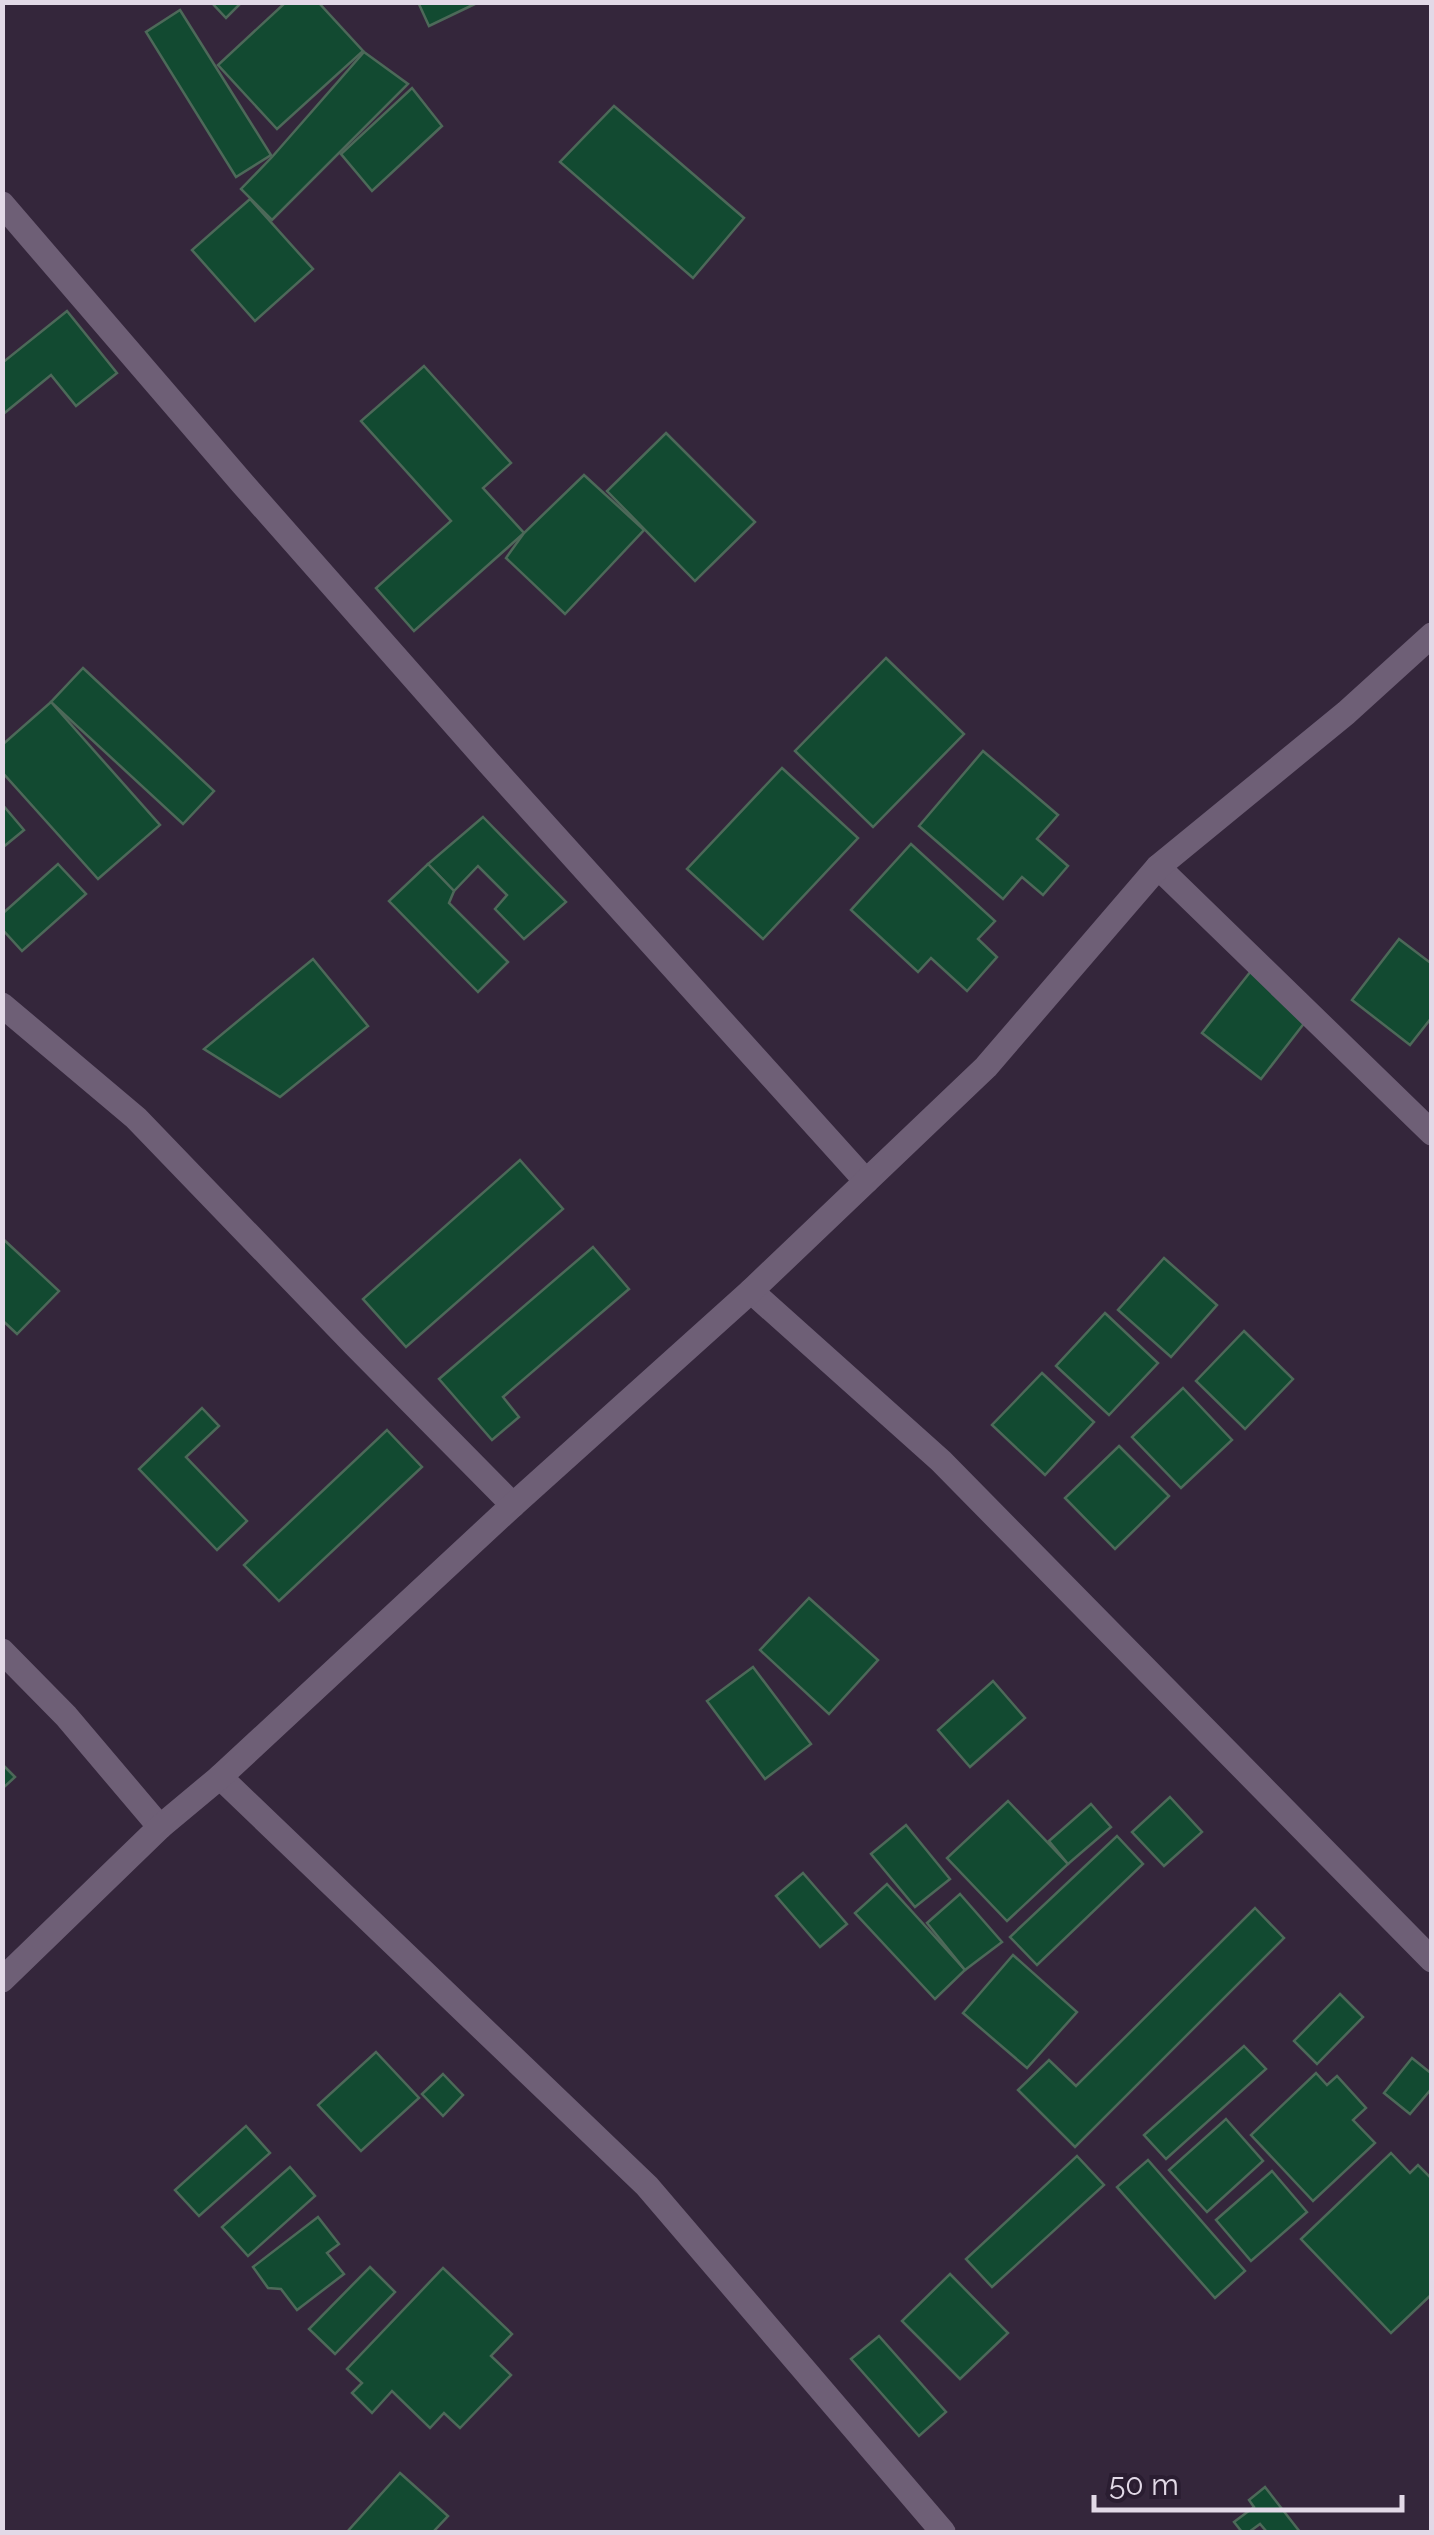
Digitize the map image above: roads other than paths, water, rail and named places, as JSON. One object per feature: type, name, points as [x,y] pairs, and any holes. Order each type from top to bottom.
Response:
[{"type":"street","points":[[2,204],[450,719],[866,1181]]},
{"type":"street","points":[[2,1980],[160,1827],[220,1778],[513,1504],[751,1291],[986,1067],[1158,866],[1346,713],[1432,635]]},
{"type":"street","points":[[1158,866],[1432,1133]]},
{"type":"street","points":[[2,1005],[136,1118],[354,1346],[513,1504]]},
{"type":"street","points":[[751,1291],[941,1462],[1432,1960]]},
{"type":"street","points":[[2,1650],[66,1716],[160,1827]]},
{"type":"street","points":[[220,1778],[646,2186],[942,2532]]}]
